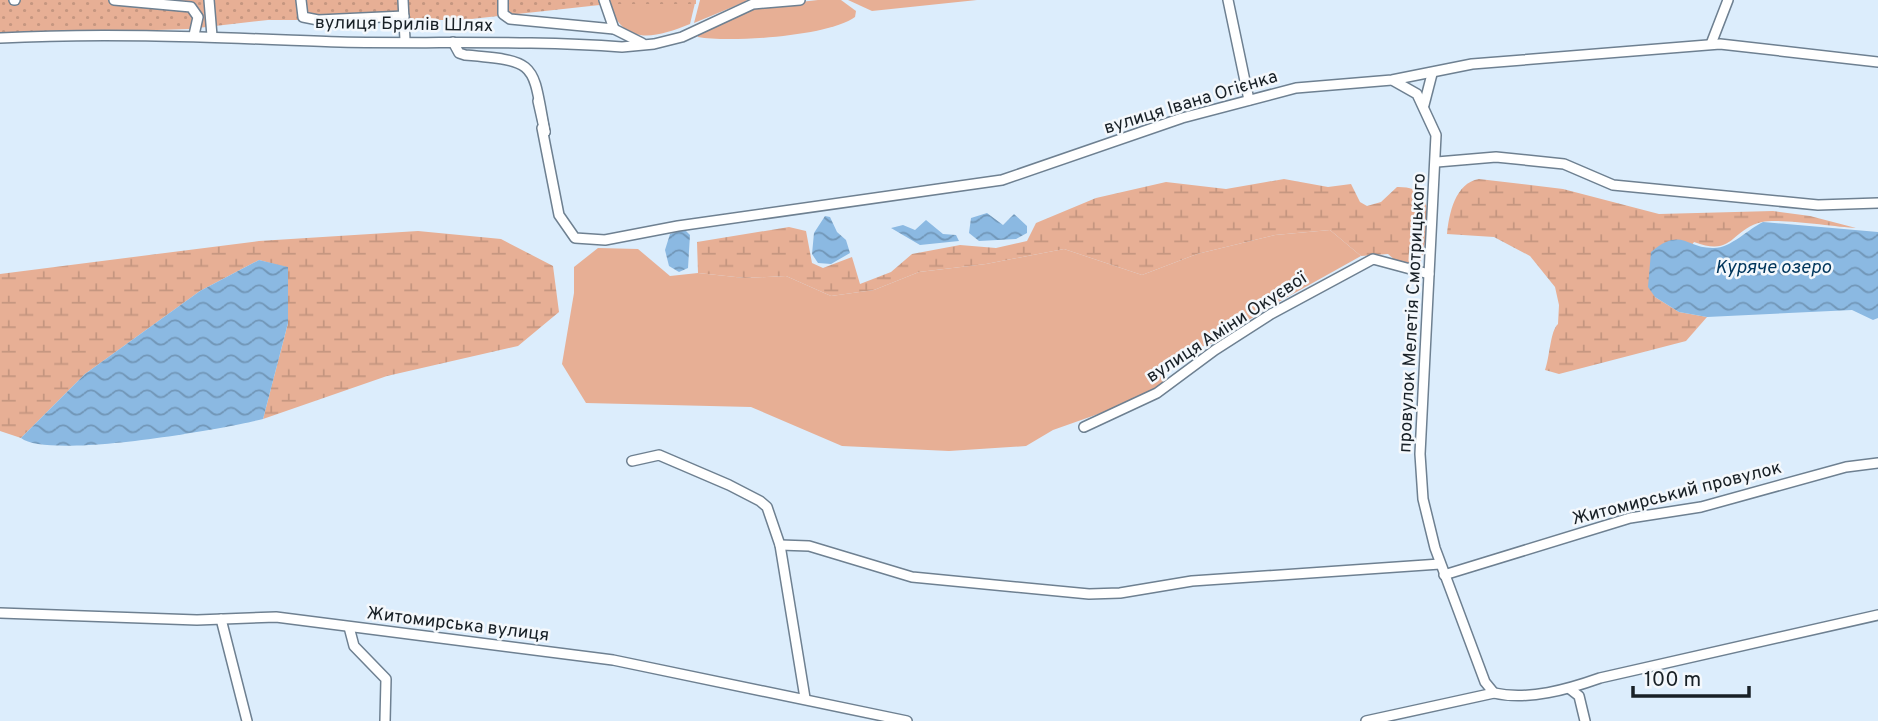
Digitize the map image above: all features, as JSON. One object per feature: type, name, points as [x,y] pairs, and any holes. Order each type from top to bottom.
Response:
[{"type":"street","points":[[114,0],[191,7],[198,13],[194,35]]},
{"type":"street","points":[[209,0],[212,36]]},
{"type":"street","points":[[301,0],[303,17],[318,20],[404,16]]},
{"type":"street","points":[[403,0],[405,40]]},
{"type":"street","points":[[503,0],[503,14],[514,20],[614,29],[643,44]]},
{"type":"street","points":[[604,0],[614,29]]},
{"type":"street","name":"вулиця Брилів Шлях","points":[[0,37],[194,35],[343,42],[405,40],[622,47],[682,37],[751,2],[800,0]]},
{"type":"street","points":[[1228,0],[1250,100]]},
{"type":"street","points":[[1711,44],[1728,0]]},
{"type":"street","points":[[453,42],[459,53],[509,59],[519,62],[533,73],[564,225]]},
{"type":"street","name":"вулиця Івана Огієнка","points":[[564,225],[575,238],[605,240],[678,226],[1002,180],[1182,118],[1296,88],[1392,80],[1472,64],[1711,44],[1878,62]]},
{"type":"street","points":[[1424,104],[1432,74]]},
{"type":"street","points":[[1392,80],[1406,86],[1424,104]]},
{"type":"street","points":[[538,101],[561,211],[564,225],[555,187],[538,101]]},
{"type":"street","name":"провулок Мелетія Смотрицького","points":[[1424,104],[1436,135],[1437,162],[1420,454],[1425,509],[1444,575],[1485,682],[1494,693]]},
{"type":"street","points":[[542,128],[545,141],[564,225],[559,215],[542,128]]},
{"type":"street","points":[[1437,162],[1496,157],[1564,164],[1614,185],[1818,205],[1878,203]]},
{"type":"street","name":"вулиця Аміни Окуєвої","points":[[1084,427],[1157,393],[1215,350],[1271,314],[1373,259],[1429,274]]},
{"type":"street","points":[[632,461],[659,455],[761,500],[767,507],[780,545],[805,698]]},
{"type":"street","name":"Житомирський провулок","points":[[1444,575],[1630,519],[1701,507],[1846,467],[1878,463]]},
{"type":"street","points":[[780,545],[809,546],[912,577],[1089,594],[1121,593],[1192,581],[1440,564]]},
{"type":"street","name":"Житомирська вулиця","points":[[0,613],[221,619],[276,617],[613,660],[907,721]]},
{"type":"street","points":[[1366,721],[1494,693],[1506,696],[1570,689],[1600,678],[1878,615]]},
{"type":"street","points":[[221,619],[247,721]]},
{"type":"street","points":[[349,627],[354,646],[386,679],[385,721]]},
{"type":"street","points":[[1570,689],[1579,696],[1585,721]]},
{"type":"green space","points":[[0,0],[696,0],[696,4],[609,4],[462,20],[268,20],[189,29],[0,35]]},
{"type":"green space","points":[[700,0],[746,0],[747,1],[694,23]]},
{"type":"green space","points":[[841,0],[856,11],[855,17],[842,24],[803,33],[733,39],[698,37],[697,33],[756,7]]},
{"type":"green space","points":[[848,0],[977,0],[872,11]]},
{"type":"green space","points":[[609,3],[695,3],[690,24],[665,33],[642,35],[623,27]]},
{"type":"green space","points":[[1284,179],[1328,187],[1351,184],[1360,202],[1367,206],[1381,202],[1397,187],[1420,193],[1425,201],[1427,222],[1423,257],[1419,264],[1403,267],[1388,254],[1361,256],[1330,230],[1275,235],[1197,254],[1142,275],[1064,249],[986,264],[919,272],[874,290],[831,296],[786,276],[745,278],[698,273],[697,242],[789,227],[806,231],[812,263],[823,268],[852,257],[860,284],[891,272],[912,254],[960,245],[996,248],[1027,241],[1036,223],[1096,198],[1166,182],[1226,189]]},
{"type":"green space","points":[[1479,179],[1563,189],[1659,214],[1773,211],[1810,216],[1856,228],[1771,221],[1752,226],[1725,244],[1707,246],[1694,242],[1655,297],[1679,312],[1707,317],[1686,341],[1559,374],[1545,370],[1553,332],[1558,324],[1559,305],[1555,287],[1530,256],[1494,237],[1447,234],[1449,218],[1459,193],[1464,186]]},
{"type":"green space","points":[[1330,230],[1361,256],[1266,309],[1213,343],[1185,352],[1166,367],[1163,383],[1135,401],[1053,430],[1026,446],[949,451],[842,446],[751,407],[586,403],[562,364],[574,293],[574,267],[598,248],[638,249],[670,276],[698,273],[745,278],[786,276],[831,296],[874,290],[919,272],[986,264],[1064,249],[1142,275],[1197,254],[1275,235]]},
{"type":"green space","points":[[418,231],[501,239],[553,266],[559,312],[518,346],[387,376],[263,419],[288,323],[288,268],[259,260],[200,291],[85,374],[21,438],[0,431],[0,274],[259,241]]},
{"type":"water","points":[[987,213],[1003,225],[1014,214],[1027,226],[1027,233],[1016,239],[979,241],[969,233],[971,218]]},
{"type":"water","points":[[825,216],[830,217],[837,232],[846,240],[850,253],[831,264],[818,263],[812,254],[814,233]]},
{"type":"water","points":[[926,220],[943,234],[956,235],[959,241],[920,245],[891,228],[903,225],[915,230]]},
{"type":"water","name":"Куряче озеро","points":[[1763,222],[1878,232],[1878,318],[1873,320],[1852,310],[1707,317],[1679,312],[1655,297],[1648,287],[1651,252],[1661,244],[1677,240],[1705,247],[1720,247],[1733,242]]},
{"type":"water","points":[[684,229],[690,235],[688,268],[679,272],[669,266],[665,250],[670,234]]},
{"type":"water","points":[[259,260],[288,267],[288,323],[263,419],[176,435],[99,444],[38,444],[21,438],[85,374],[200,291]]}]
